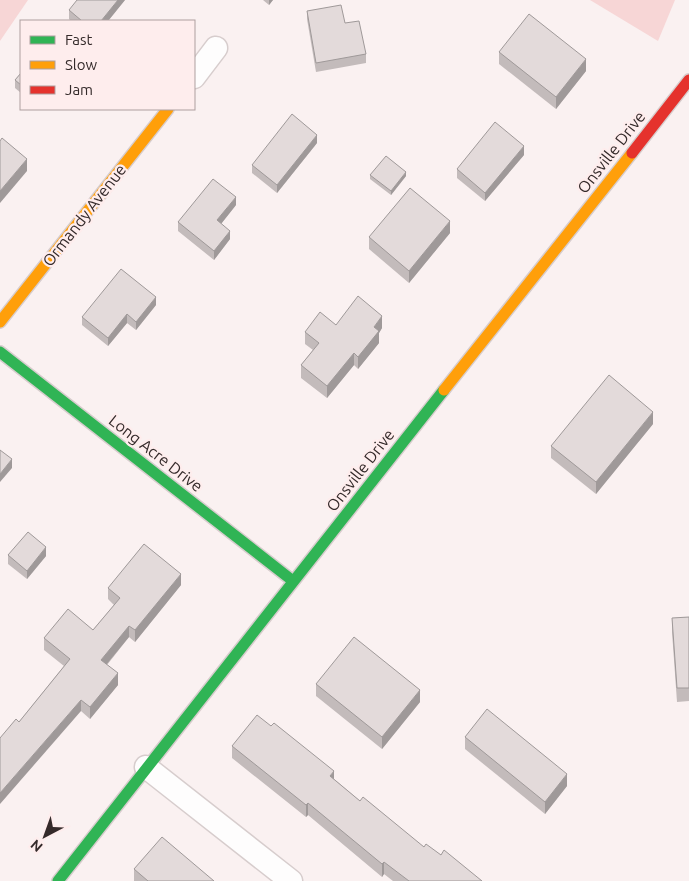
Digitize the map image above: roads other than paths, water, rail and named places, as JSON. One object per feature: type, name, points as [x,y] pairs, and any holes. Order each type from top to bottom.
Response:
[{"type":"street","points":[[195,76],[216,48]]},
{"type":"street","name":"Onsville Drive","points":[[58,881],[293,580],[689,80]]},
{"type":"street","name":"Ormandy Avenue","points":[[0,322],[167,110]]},
{"type":"street","name":"Long Acre Drive","points":[[0,352],[293,580]]},
{"type":"street","points":[[146,768],[291,881]]}]
